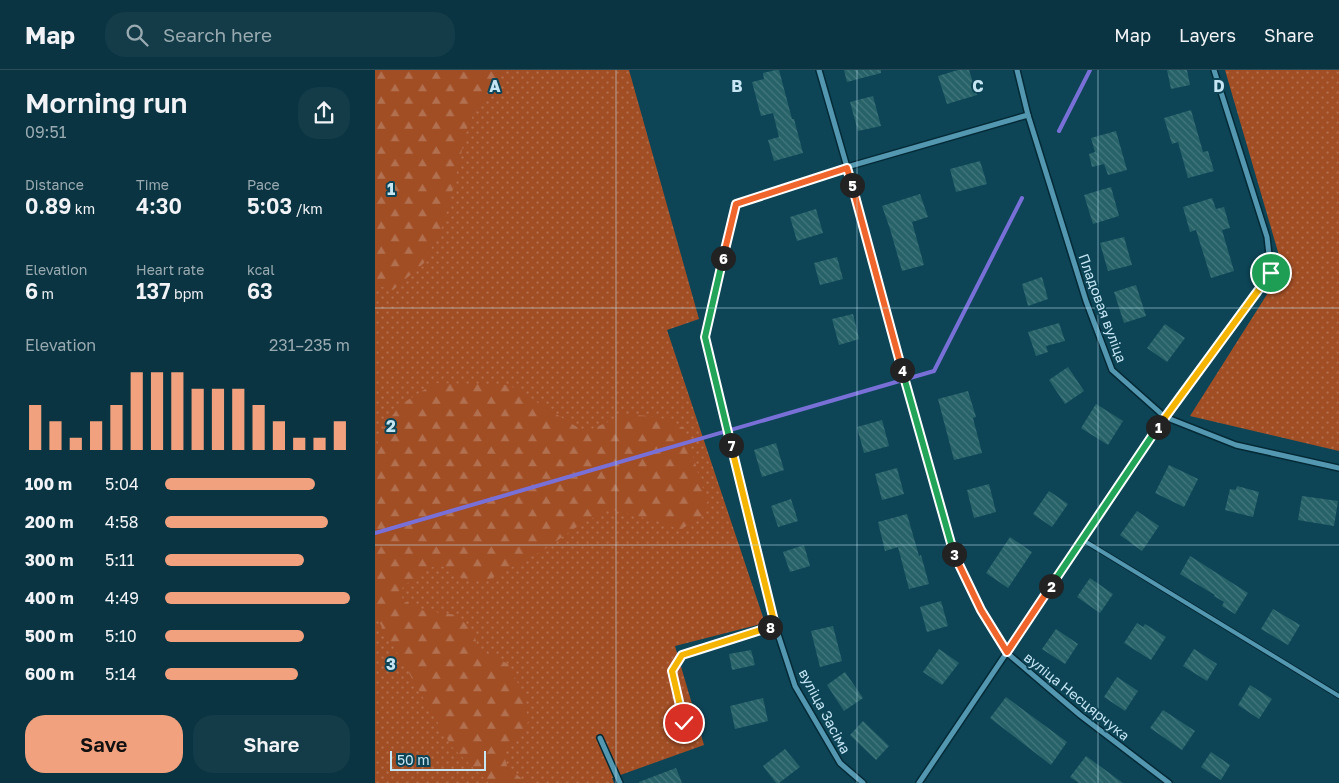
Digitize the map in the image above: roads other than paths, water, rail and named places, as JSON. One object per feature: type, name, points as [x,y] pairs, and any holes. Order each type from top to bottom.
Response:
[{"type":"street","name":"вуліца Несцярчука","points":[[819,70],[952,550],[981,610],[1007,652],[1080,715],[1169,783]]},
{"type":"street","name":"Пладовая вуліца","points":[[1017,70],[1028,115],[1086,301],[1112,370],[1165,417],[1236,445],[1339,468]]},
{"type":"street","points":[[919,783],[1165,417],[1271,273],[1267,237],[1214,70]]},
{"type":"street","points":[[847,168],[1028,115]]},
{"type":"street","name":"вуліца Засіма","points":[[847,168],[736,204],[705,337],[775,625],[795,686],[841,763],[863,783]]},
{"type":"street","points":[[600,738],[620,783]]},
{"type":"lane","points":[[1083,540],[1339,696]]},
{"type":"lane","points":[[684,723],[672,671],[682,655],[775,625]]},
{"type":"waterway","points":[[1059,131],[1090,70]]},
{"type":"waterway","points":[[375,533],[934,371],[1022,198]]}]
